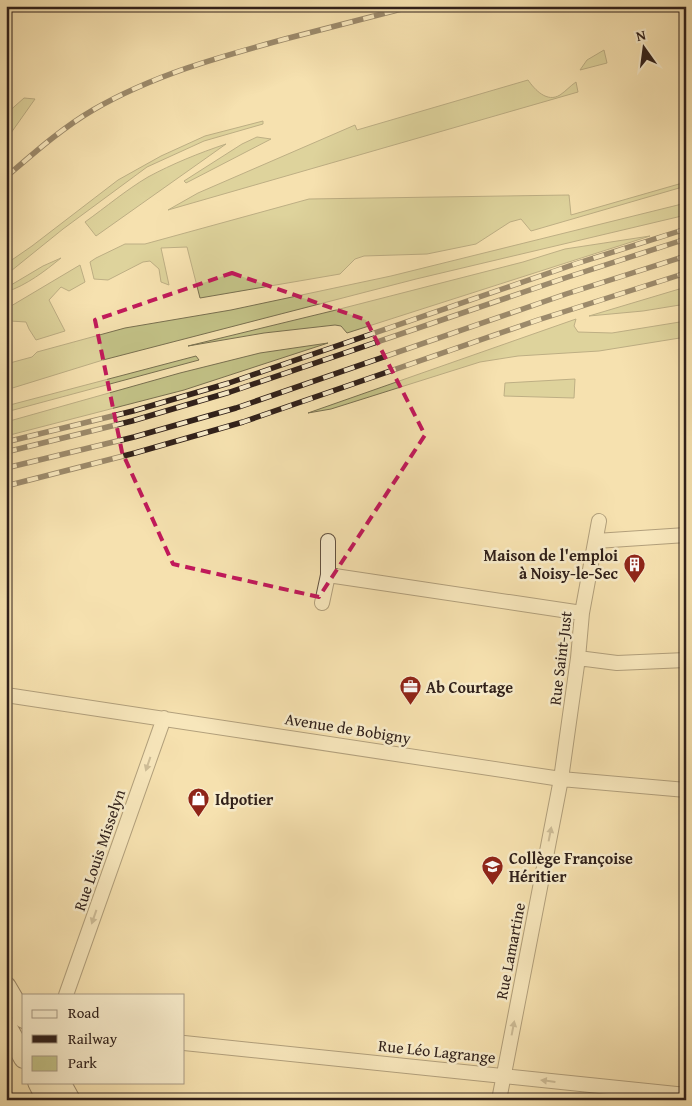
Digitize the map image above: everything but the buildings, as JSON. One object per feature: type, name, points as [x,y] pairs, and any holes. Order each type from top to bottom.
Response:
[{"type":"main road","points":[[6,987],[22,1015]]},
{"type":"main road","points":[[6,1026],[22,1054]]},
{"type":"main road","points":[[39,1084],[47,1100]]},
{"type":"main road","points":[[61,1084],[70,1100]]},
{"type":"street","name":"Rue Saint-Just","points":[[561,779],[578,658],[582,613],[599,522]]},
{"type":"street","points":[[596,541],[686,535]]},
{"type":"street","points":[[322,603],[328,574],[328,541]]},
{"type":"street","points":[[328,574],[582,613]]},
{"type":"street","points":[[578,658],[617,663],[686,660]]},
{"type":"street","name":"Avenue de Bobigny","points":[[6,695],[561,779],[686,790]]},
{"type":"street","name":"Rue Louis Misselyn","points":[[66,994],[164,718]]},
{"type":"street","name":"Rue Lamartine","points":[[499,1100],[561,779]]},
{"type":"street","name":"Rue Léo Lagrange","points":[[185,1043],[686,1095]]},
{"type":"highlighted area","points":[[232,273],[366,320],[425,435],[319,597],[173,564],[122,452],[95,320]]},
{"type":"green space","points":[[604,50],[607,63],[580,70],[587,60]]},
{"type":"green space","points":[[528,80],[534,88],[550,97],[560,95],[576,82],[578,92],[168,210],[198,193],[355,125],[357,130]]},
{"type":"green space","points":[[24,98],[35,99],[6,140],[6,114]]},
{"type":"green space","points":[[263,121],[263,124],[204,141],[147,167],[63,229],[6,275],[6,264],[118,180],[161,156],[205,136]]},
{"type":"green space","points":[[257,137],[271,139],[186,183],[184,181],[242,144]]},
{"type":"green space","points":[[226,144],[96,236],[85,222],[148,177],[186,159]]},
{"type":"green space","points":[[686,182],[686,186],[531,231],[521,219],[510,222],[476,244],[427,254],[364,256],[355,259],[340,274],[200,298],[187,247],[161,248],[169,285],[161,282],[159,269],[150,261],[143,262],[108,280],[94,279],[90,262],[125,244],[145,244],[309,199],[569,195],[571,215]]},
{"type":"green space","points":[[686,203],[686,215],[416,279],[103,360],[6,390],[6,364],[32,357],[37,352],[125,328],[231,310],[391,276]]},
{"type":"green space","points":[[650,236],[347,333],[341,326],[335,325],[264,333],[188,346],[523,262],[565,249]]},
{"type":"green space","points":[[61,258],[28,282],[6,292],[6,288],[43,266]]},
{"type":"green space","points":[[80,265],[85,282],[69,291],[61,287],[49,300],[65,331],[36,340],[26,322],[6,322],[6,309]]},
{"type":"green space","points":[[686,287],[686,304],[643,311],[589,316]]},
{"type":"green space","points":[[576,319],[574,326],[578,332],[612,333],[686,321],[686,337],[599,351],[518,356],[480,362],[331,409],[308,413]]},
{"type":"green space","points":[[328,343],[184,390],[6,436],[6,422],[180,373],[260,353]]},
{"type":"green space","points":[[196,356],[199,360],[6,412],[6,406]]},
{"type":"green space","points":[[575,379],[574,398],[504,396],[505,383]]},
{"type":"railway","points":[[6,177],[70,125],[93,110],[139,87],[187,68],[236,53],[413,6]]},
{"type":"railway","points":[[6,442],[133,411],[229,383],[575,264],[686,229]]},
{"type":"railway","points":[[6,452],[132,421],[230,392],[568,277],[686,239]]},
{"type":"railway","points":[[6,468],[134,437],[236,408],[566,294],[686,256]]},
{"type":"railway","points":[[6,486],[135,453],[243,422],[538,320],[686,273]]},
{"type":"place","name":"Maison de l'emploi à Noisy-le-Sec","points":[[634,583]]},
{"type":"place","name":"Ab Courtage","points":[[410,706]]},
{"type":"place","name":"Idpotier","points":[[199,818]]},
{"type":"place","name":"Collège Françoise Héritier","points":[[493,886]]}]
